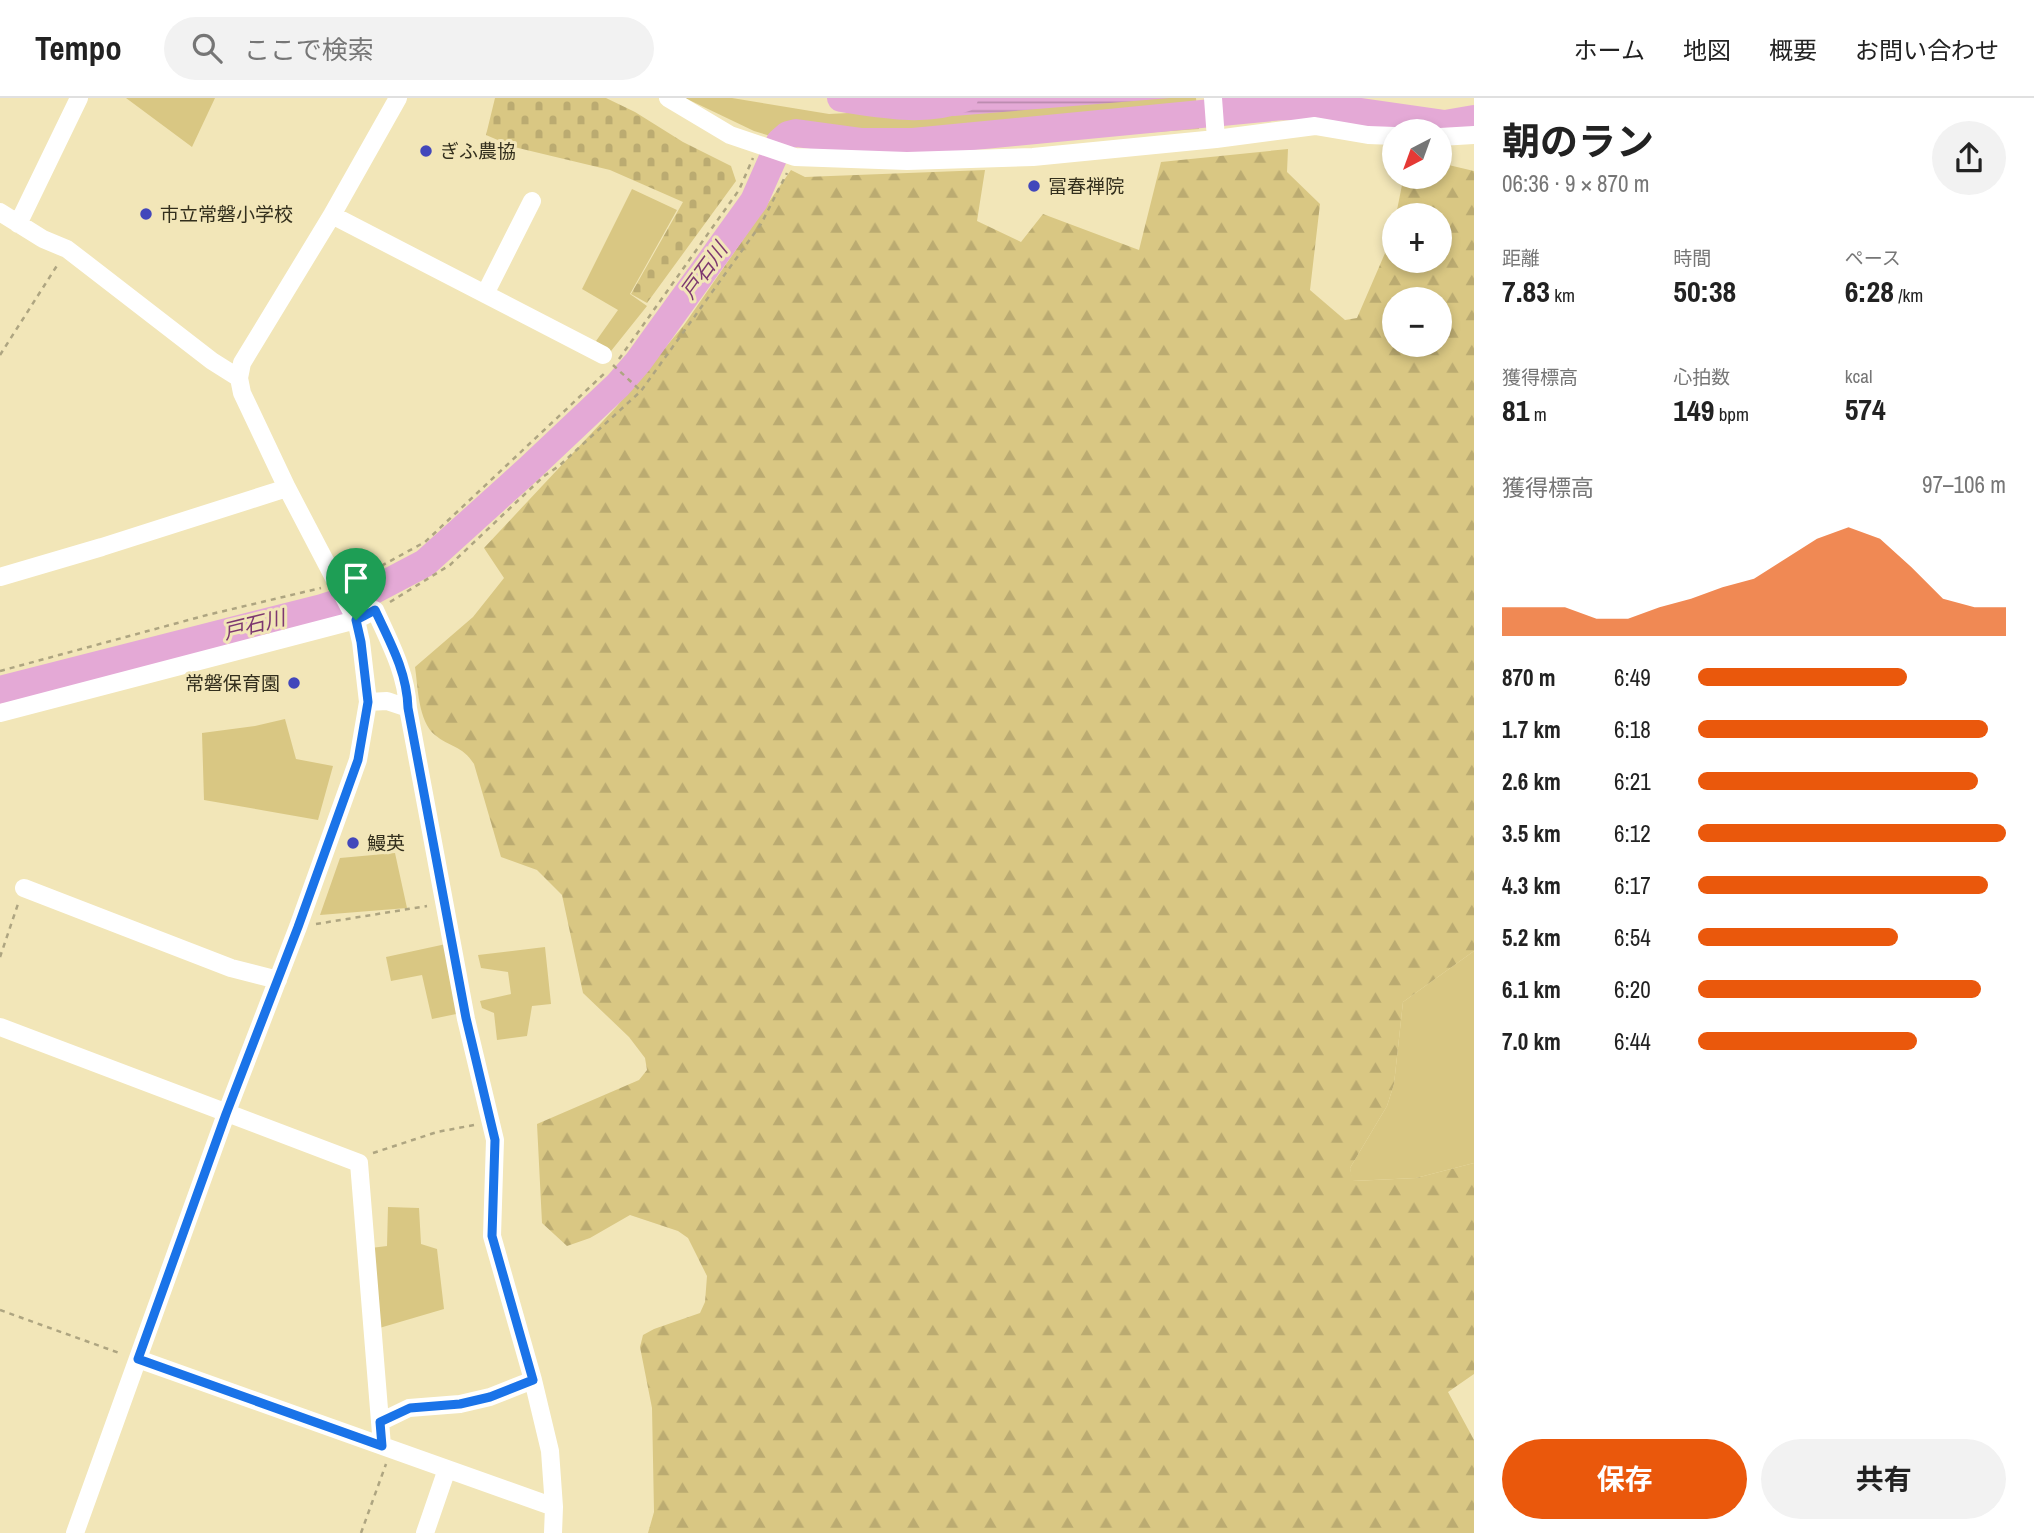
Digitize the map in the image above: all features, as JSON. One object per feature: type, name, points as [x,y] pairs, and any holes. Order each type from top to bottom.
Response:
[{"type":"street","points":[[18,225],[79,98]]},
{"type":"street","points":[[75,1533],[226,1114],[298,927],[358,760],[368,702],[361,642],[354,617],[287,488],[242,393],[239,378],[242,363],[332,215],[398,98]]},
{"type":"street","points":[[668,98],[730,135],[791,156],[907,161],[1033,157],[1216,134],[1315,126],[1382,136]]},
{"type":"street","points":[[1213,98],[1216,134]]},
{"type":"street","points":[[1452,136],[1474,135]]},
{"type":"street","points":[[485,294],[532,201]]},
{"type":"street","points":[[0,212],[18,225],[67,249],[212,361],[239,378]]},
{"type":"street","points":[[332,215],[610,361]]},
{"type":"street","points":[[0,577],[287,488]]},
{"type":"street","points":[[0,713],[375,610],[402,670],[407,688],[408,708],[466,1018],[492,1121],[495,1140],[492,1236],[550,1451],[553,1533]]},
{"type":"street","points":[[368,702],[387,701],[408,708]]},
{"type":"street","points":[[24,888],[231,968],[278,980]]},
{"type":"street","points":[[0,1027],[359,1163],[380,1422],[387,1448]]},
{"type":"street","points":[[138,1359],[554,1507]]},
{"type":"street","points":[[380,1422],[410,1408],[460,1404],[490,1397],[533,1380]]},
{"type":"street","points":[[425,1533],[447,1469]]},
{"type":"path","points":[[0,671],[207,615],[337,586],[370,572],[425,542],[614,365],[739,191],[761,147]]},
{"type":"path","points":[[375,610],[450,565],[544,476],[559,466],[641,391],[761,224],[791,156]]},
{"type":"path","points":[[0,355],[67,249]]},
{"type":"path","points":[[610,361],[641,391]]},
{"type":"path","points":[[0,957],[24,888]]},
{"type":"path","points":[[298,927],[444,903]]},
{"type":"path","points":[[359,1163],[367,1155],[438,1132],[492,1121]]},
{"type":"path","points":[[0,1310],[138,1359]]},
{"type":"path","points":[[361,1533],[387,1448]]},
{"type":"green space","points":[[126,98],[215,98],[192,147]]},
{"type":"green space","points":[[495,98],[606,98],[731,166],[736,181],[647,303],[631,294],[683,202],[610,170],[514,147],[486,135]]},
{"type":"green space","points":[[685,98],[732,98],[829,114],[1141,98],[1196,98],[1199,129],[942,147],[797,144],[754,131]]},
{"type":"green space","points":[[1288,149],[1287,172],[1320,204],[1310,290],[1345,320],[1357,318],[1382,260],[1382,273],[1452,273],[1452,203],[1398,203],[1401,189],[1452,189],[1452,166],[1474,171],[1474,951],[1403,1002],[1394,1084],[1387,1106],[1350,1168],[1353,1181],[1416,1178],[1474,1163],[1474,1374],[1448,1392],[1474,1440],[1474,1533],[648,1533],[654,1512],[652,1408],[640,1347],[643,1335],[700,1313],[705,1302],[707,1276],[688,1238],[678,1231],[630,1215],[590,1238],[567,1246],[542,1223],[537,1124],[639,1080],[647,1070],[645,1058],[629,1037],[583,993],[562,895],[537,870],[501,857],[474,764],[465,753],[440,739],[429,729],[420,703],[415,667],[473,617],[504,578],[484,548],[617,406],[684,325],[791,170],[805,177],[985,170],[977,221],[1021,242],[1043,214],[1139,250],[1161,162]]},
{"type":"green space","points":[[632,189],[677,210],[630,294],[647,306],[611,351],[596,341],[618,310],[582,289]]},
{"type":"green space","points":[[285,719],[296,759],[333,766],[318,820],[204,800],[202,733]]},
{"type":"green space","points":[[395,853],[407,908],[320,915],[340,858]]},
{"type":"green space","points":[[446,944],[461,1013],[432,1019],[422,975],[391,981],[386,957]]},
{"type":"green space","points":[[545,947],[551,1004],[532,1006],[527,1036],[497,1040],[494,1013],[482,1008],[480,1001],[511,994],[508,972],[481,968],[478,955]]},
{"type":"green space","points":[[1474,951],[1474,1163],[1416,1178],[1352,1181],[1350,1168],[1387,1106],[1394,1084],[1403,1002]]},
{"type":"green space","points":[[388,1207],[419,1208],[421,1244],[437,1249],[444,1309],[376,1329],[371,1248],[387,1246]]},
{"type":"shaded area","points":[[938,98],[1170,98],[954,116],[913,107]]},
{"type":"waterway","points":[[841,98],[887,105],[918,106],[949,103],[964,98]]},
{"type":"waterway","name":"戸石川","points":[[0,690],[322,608],[368,593],[425,563],[529,469],[618,385],[638,362],[754,201],[780,142],[788,135],[796,133],[862,142],[913,142],[1283,106],[1325,107],[1445,124],[1474,119]]},
{"type":"place","name":"ぎふ農協","points":[[426,151]]},
{"type":"place","name":"冨春禅院","points":[[1034,186]]},
{"type":"place","name":"市立常磐小学校","points":[[146,214]]},
{"type":"place","name":"常磐保育園","points":[[294,683]]},
{"type":"place","name":"鰻英","points":[[353,843]]},
{"type":"route","points":[[375,610],[402,670],[407,688],[408,708],[466,1018],[495,1140],[492,1236],[533,1380],[490,1397],[460,1404],[410,1408],[380,1422],[382,1446],[138,1359],[358,760],[368,702],[356,620],[375,610]]}]
